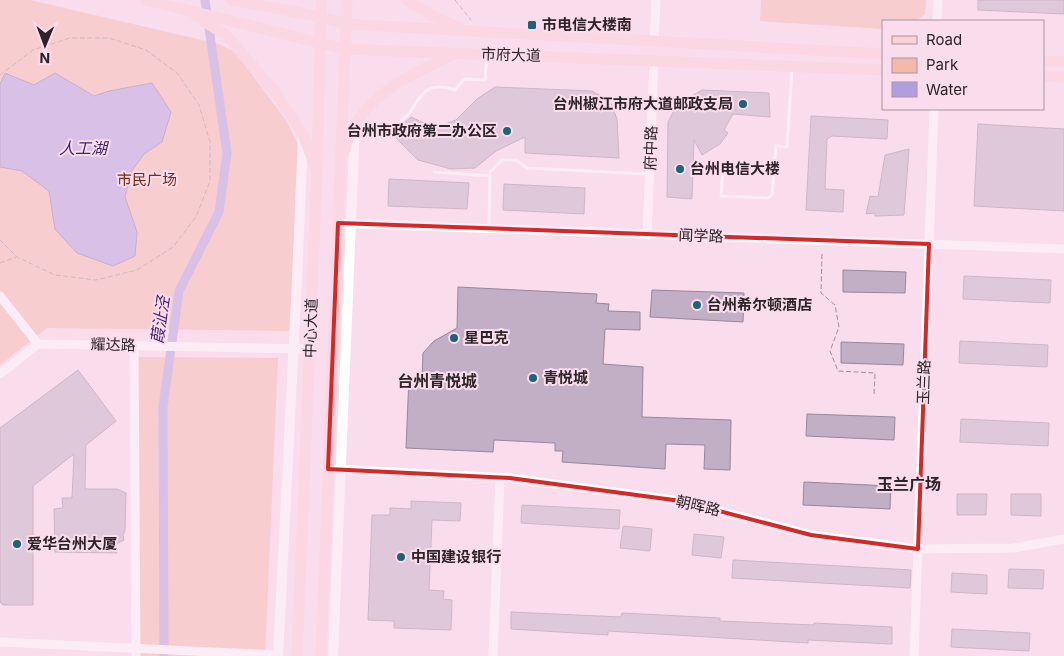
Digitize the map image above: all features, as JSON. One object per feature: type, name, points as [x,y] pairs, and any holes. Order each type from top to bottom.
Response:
[{"type":"main road","name":"市府大道","points":[[146,0],[344,49],[882,70]]},
{"type":"main road","name":"市府大道","points":[[232,0],[321,17],[346,24],[882,54]]},
{"type":"main road","name":"中心大道","points":[[297,656],[317,172],[322,0]]},
{"type":"main road","name":"中心大道","points":[[320,656],[347,0]]},
{"type":"main road","points":[[406,0],[431,16],[465,30]]},
{"type":"main road","points":[[188,11],[226,35],[272,88],[303,134],[317,172]]},
{"type":"main road","points":[[340,171],[346,145],[355,122],[372,102],[400,80],[456,53]]},
{"type":"main road","points":[[1044,61],[1064,62]]},
{"type":"main road","points":[[1044,76],[1064,77]]},
{"type":"main road","points":[[333,656],[355,122]]},
{"type":"main road","points":[[297,656],[278,656],[303,134]]},
{"type":"street","points":[[654,41],[656,0]]},
{"type":"street","points":[[937,20],[938,0]]},
{"type":"street","name":"府中路","points":[[648,235],[654,61]]},
{"type":"street","name":"玉兰路","points":[[914,656],[934,110]]},
{"type":"street","name":"闻学路","points":[[338,223],[1064,249]]},
{"type":"street","points":[[0,296],[38,344],[0,374]]},
{"type":"street","name":"耀达路","points":[[38,344],[310,349]]},
{"type":"street","points":[[134,346],[139,651]]},
{"type":"street","name":"朝晖路","points":[[328,469],[500,478],[681,501],[811,535],[918,549],[1014,548],[1064,539]]},
{"type":"street","points":[[493,656],[500,478]]},
{"type":"street","points":[[0,642],[139,651],[182,651],[278,656]]},
{"type":"lane","points":[[394,126],[412,111],[416,100],[427,90],[446,87],[454,90],[464,79],[485,80],[487,54]]},
{"type":"lane","points":[[723,169],[722,196],[768,198],[772,195],[776,146],[787,147],[792,66]]},
{"type":"lane","points":[[488,229],[490,172],[502,160],[516,160],[527,168],[650,174]]},
{"type":"lane","points":[[434,172],[490,176]]},
{"type":"path","points":[[455,0],[481,32]]},
{"type":"path","points":[[0,75],[33,50],[70,38],[109,38],[146,50],[177,73],[199,105],[210,142],[210,181],[196,217],[173,248],[137,270],[96,280],[55,275],[17,257],[0,240]]},
{"type":"path","points":[[822,254],[821,293],[834,305],[839,327],[830,351],[838,371],[875,373],[874,396]]},
{"type":"path","points":[[0,263],[17,257]]},
{"type":"highlighted area","points":[[338,223],[929,244],[918,549],[811,535],[681,501],[510,478],[328,469]]},
{"type":"green space","name":"市民广场","points":[[0,0],[30,0],[219,44],[235,52],[287,122],[299,147],[291,331],[47,328],[0,365]]},
{"type":"green space","points":[[761,0],[926,0],[925,14],[917,20],[882,20],[882,29],[760,21]]},
{"type":"green space","points":[[134,357],[278,358],[265,656],[136,656]]},
{"type":"water","name":"人工湖","points":[[5,73],[34,85],[55,73],[94,96],[109,91],[152,83],[171,112],[162,142],[144,154],[131,172],[125,197],[137,232],[135,256],[113,266],[77,253],[55,229],[49,191],[22,171],[0,167],[0,84]]},
{"type":"building","points":[[978,0],[1064,0],[1064,14],[978,10]]},
{"type":"building","name":"台州市政府第二办公区","points":[[495,87],[592,91],[610,101],[617,119],[619,158],[525,153],[525,137],[496,151],[475,168],[451,169],[418,160],[392,134],[411,117],[434,128],[456,120],[477,99]]},
{"type":"building","name":"台州电信大楼","points":[[702,90],[769,93],[770,117],[733,114],[724,130],[728,133],[720,144],[702,155],[694,140],[692,199],[667,197],[668,122],[677,105]]},
{"type":"building","points":[[811,116],[888,120],[887,139],[832,136],[827,139],[825,189],[844,190],[843,212],[806,210]]},
{"type":"building","points":[[978,124],[1064,129],[1064,211],[974,206]]},
{"type":"building","points":[[909,149],[904,215],[875,216],[875,213],[866,214],[870,196],[878,197],[885,155]]},
{"type":"building","points":[[389,179],[469,183],[467,209],[388,206]]},
{"type":"building","points":[[504,184],[585,188],[584,214],[503,210]]},
{"type":"building","points":[[843,270],[906,272],[905,293],[843,292]]},
{"type":"building","points":[[964,276],[1051,280],[1050,303],[963,299]]},
{"type":"building","name":"青悦城","points":[[458,287],[597,294],[596,303],[609,304],[608,311],[640,312],[640,330],[605,329],[603,364],[643,367],[642,417],[731,420],[730,470],[704,469],[705,445],[666,444],[665,469],[562,462],[563,451],[555,451],[555,443],[494,440],[493,452],[406,448],[409,377],[422,378],[423,353],[434,341],[457,328]]},
{"type":"building","name":"台州希尔顿酒店","points":[[652,290],[744,293],[743,322],[650,317]]},
{"type":"building","points":[[960,341],[1048,345],[1047,367],[959,363]]},
{"type":"building","points":[[841,342],[904,344],[903,365],[841,363]]},
{"type":"building","name":"爱华台州大厦","points":[[78,370],[116,421],[86,445],[85,489],[117,489],[126,493],[124,540],[116,544],[117,553],[55,552],[54,509],[63,508],[62,498],[72,498],[74,454],[33,486],[33,605],[3,605],[0,602],[0,428]]},
{"type":"building","points":[[807,414],[895,417],[894,440],[806,436]]},
{"type":"building","points":[[961,419],[1049,423],[1048,446],[960,442]]},
{"type":"building","points":[[804,482],[891,486],[890,509],[803,505]]},
{"type":"building","points":[[957,494],[987,494],[986,515],[957,515]]},
{"type":"building","points":[[1011,494],[1041,494],[1041,516],[1011,515]]},
{"type":"building","name":"中国建设银行","points":[[411,501],[461,503],[460,521],[432,520],[429,590],[444,591],[443,599],[452,600],[451,630],[394,628],[394,621],[368,620],[372,515],[390,515],[390,508],[411,509]]},
{"type":"building","points":[[522,505],[620,510],[619,529],[521,523]]},
{"type":"building","points":[[623,526],[652,529],[650,551],[620,548]]},
{"type":"building","points":[[694,534],[724,537],[721,558],[692,555]]},
{"type":"building","points":[[733,560],[911,570],[910,588],[732,578]]},
{"type":"building","points":[[1009,569],[1044,570],[1043,589],[1008,588]]},
{"type":"building","points":[[952,573],[987,575],[987,594],[951,592]]},
{"type":"building","points":[[511,612],[621,617],[622,613],[720,618],[720,621],[892,627],[892,644],[808,640],[808,643],[608,631],[608,635],[511,629]]},
{"type":"building","points":[[952,629],[1030,633],[1029,651],[951,647]]},
{"type":"waterway","name":"葭沚泾","points":[[164,656],[163,407],[179,291],[219,212],[227,153],[205,0]]},
{"type":"place","name":"市电信大楼南","points":[[532,25]]},
{"type":"place","name":"台州椒江市府大道邮政支局","points":[[743,104]]},
{"type":"place","name":"台州市政府第二办公区","points":[[507,131]]},
{"type":"place","name":"台州电信大楼","points":[[680,169]]},
{"type":"place","name":"台州希尔顿酒店","points":[[697,305]]},
{"type":"place","name":"星巴克","points":[[454,338]]},
{"type":"place","name":"青悦城","points":[[533,378]]},
{"type":"place","name":"爱华台州大厦","points":[[17,544]]},
{"type":"place","name":"中国建设银行","points":[[401,557]]},
{"type":"district","name":"台州青悦城","points":[[437,381]]},
{"type":"district","name":"玉兰广场","points":[[909,484]]}]
